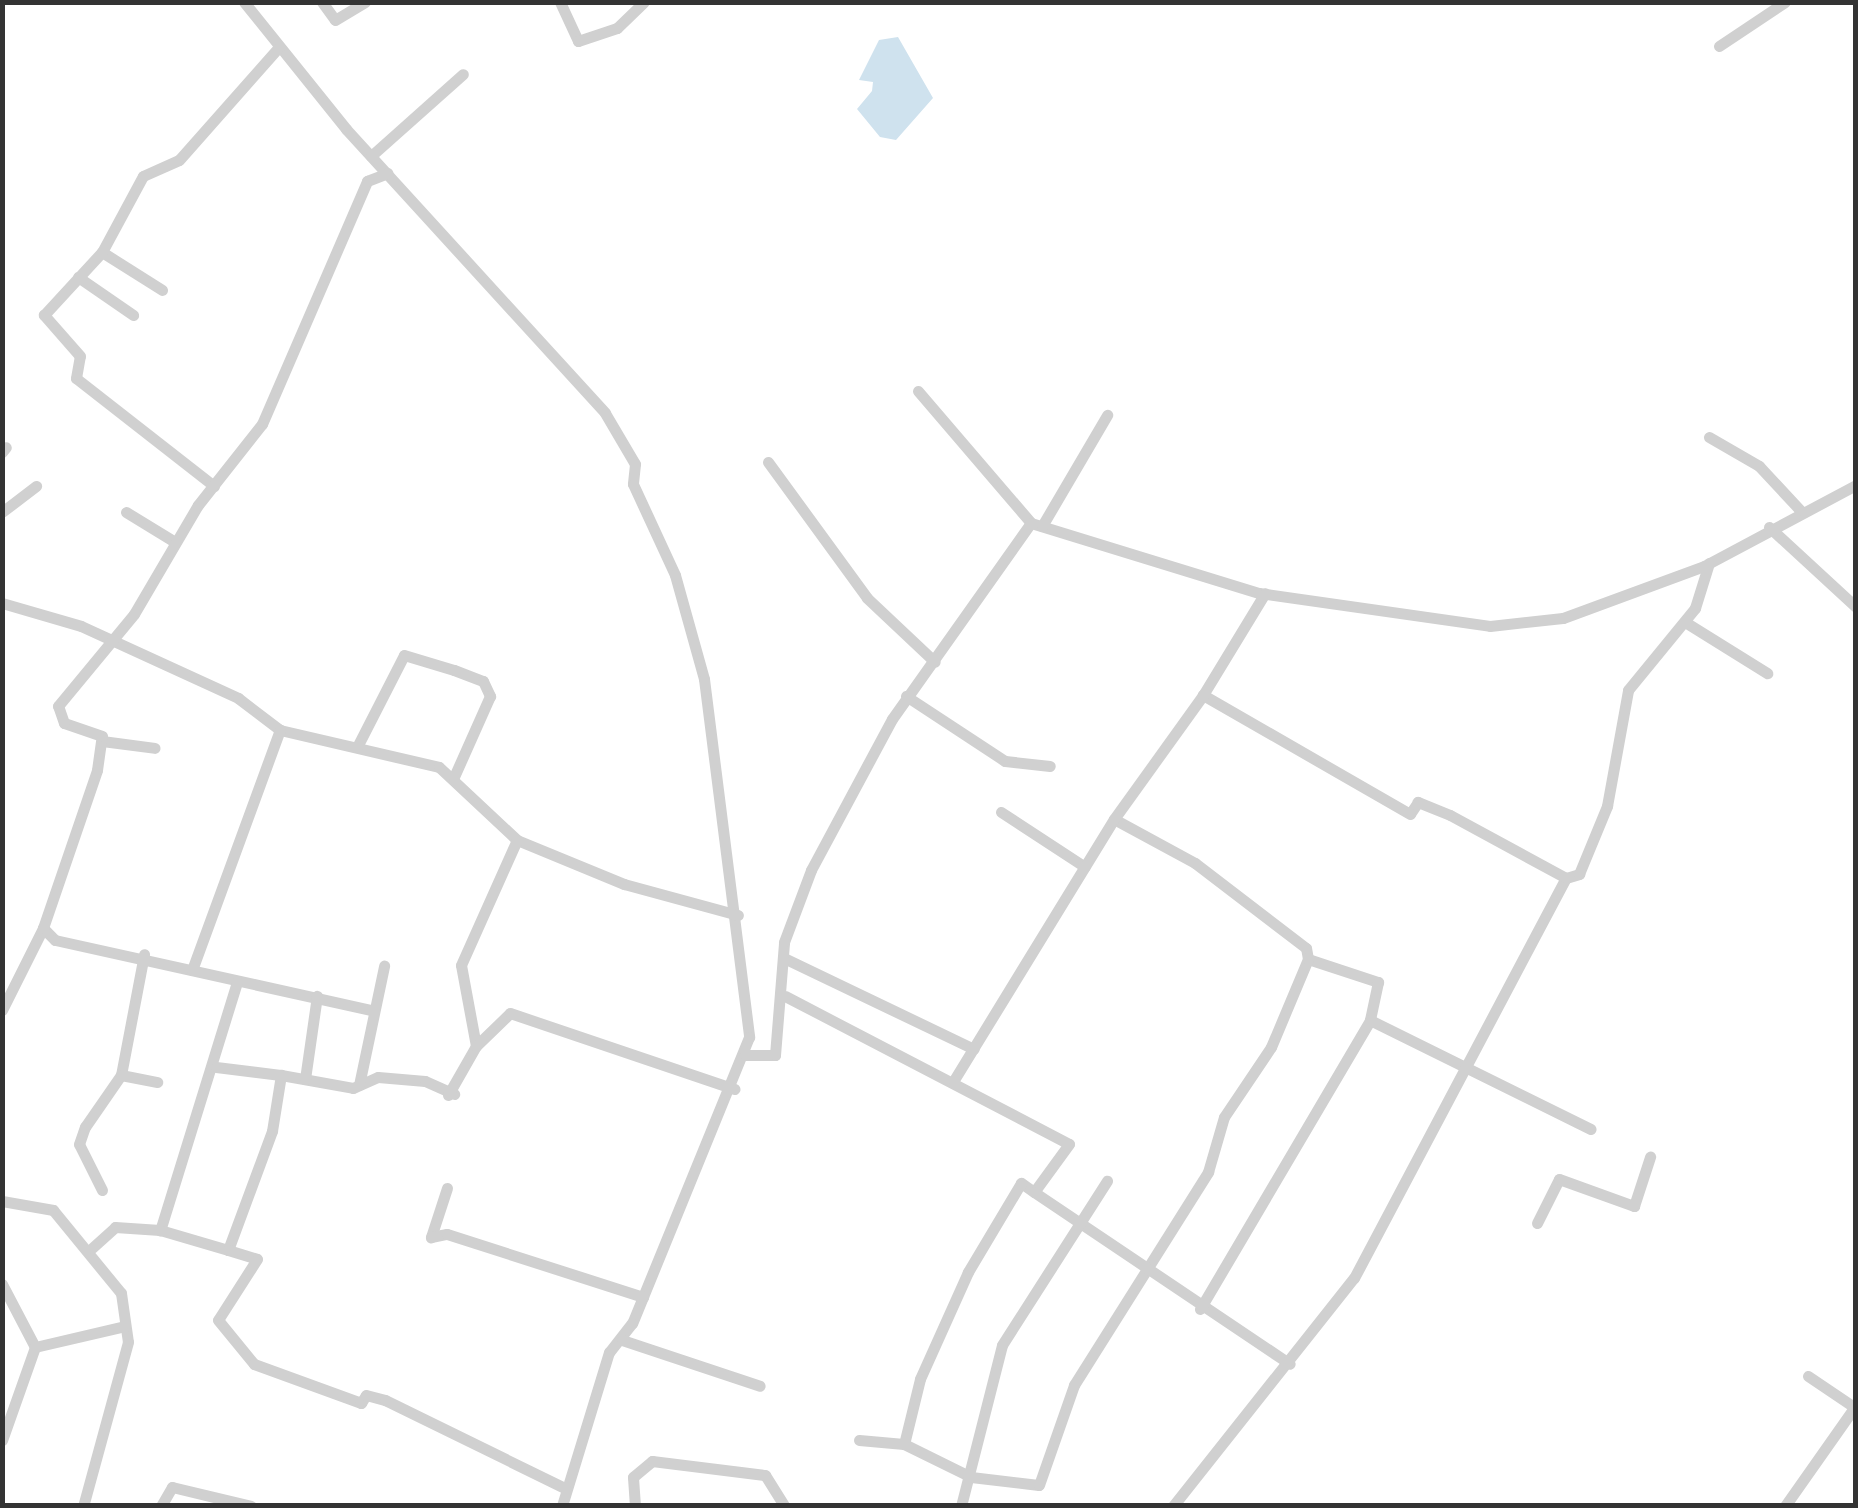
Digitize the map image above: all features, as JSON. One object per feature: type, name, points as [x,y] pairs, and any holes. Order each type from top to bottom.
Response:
[{"type":"street","points":[[244,2],[371,156],[519,310],[635,464],[633,484],[675,575],[704,679],[738,915],[745,1055],[735,1089],[664,1230],[643,1297],[622,1340],[609,1352],[562,1506]]},
{"type":"street","points":[[322,2],[334,20],[365,2]]},
{"type":"street","points":[[560,2],[578,41],[617,28],[644,2]]},
{"type":"street","points":[[1719,46],[1785,2]]},
{"type":"street","points":[[214,486],[76,378],[80,356],[44,314],[102,252],[144,176],[180,160],[280,46]]},
{"type":"street","points":[[371,156],[463,74]]},
{"type":"street","points":[[155,748],[102,741],[57,716],[214,486],[262,424],[367,181],[388,173]]},
{"type":"street","points":[[102,252],[162,290]]},
{"type":"street","points":[[78,277],[133,315]]},
{"type":"street","points":[[918,391],[1037,524],[1266,593],[1490,626],[1563,618],[1708,563],[1800,510],[1856,486]]},
{"type":"street","points":[[745,1055],[775,1055],[785,996],[786,959],[811,870],[906,696],[1037,524],[1107,416]]},
{"type":"street","points":[[1709,437],[1759,466],[1800,510]]},
{"type":"street","points":[[768,462],[867,598],[935,662]]},
{"type":"street","points":[[2,512],[36,486]]},
{"type":"street","points":[[126,512],[175,542]]},
{"type":"street","points":[[1769,527],[1856,607]]},
{"type":"street","points":[[1204,695],[1410,814],[1418,802],[1455,817],[1566,878],[1580,874],[1608,806],[1628,690],[1685,622],[1708,587],[1708,563]]},
{"type":"street","points":[[954,1080],[1114,819],[1204,695],[1266,593]]},
{"type":"street","points":[[2,604],[110,642],[238,698],[280,730],[454,777],[517,840],[624,884],[738,915]]},
{"type":"street","points":[[1685,622],[1767,673]]},
{"type":"street","points":[[357,748],[404,655],[483,681],[490,696],[454,777]]},
{"type":"street","points":[[906,696],[1005,761],[1050,766]]},
{"type":"street","points":[[192,970],[280,730]]},
{"type":"street","points":[[3,1006],[43,928],[102,741]]},
{"type":"street","points":[[1001,812],[1086,867]]},
{"type":"street","points":[[860,1440],[904,1444],[970,1477],[1039,1486],[1060,1415],[1143,1270],[1208,1172],[1224,1117],[1271,1046],[1308,958],[1306,948],[1195,863],[1114,819]]},
{"type":"street","points":[[476,1046],[461,965],[517,840]]},
{"type":"street","points":[[1173,1506],[1290,1364],[1354,1278],[1566,878]]},
{"type":"street","points":[[43,928],[55,940],[144,954],[237,982],[371,1010]]},
{"type":"street","points":[[102,1190],[79,1144],[120,1075],[144,954]]},
{"type":"street","points":[[1200,1309],[1370,1020],[1376,979],[1308,958]]},
{"type":"street","points":[[786,959],[974,1048]]},
{"type":"street","points":[[360,1085],[371,1010],[384,966]]},
{"type":"street","points":[[160,1230],[216,1066],[237,982]]},
{"type":"street","points":[[305,1079],[316,996]]},
{"type":"street","points":[[785,996],[954,1080],[1069,1144],[1034,1192]]},
{"type":"street","points":[[216,1066],[360,1085],[425,1081],[450,1095],[476,1046],[510,1014],[735,1089]]},
{"type":"street","points":[[1370,1020],[1466,1072],[1591,1129]]},
{"type":"street","points":[[120,1075],[157,1082]]},
{"type":"street","points":[[228,1250],[272,1131],[281,1075]]},
{"type":"street","points":[[1538,1222],[1560,1179],[1634,1206],[1650,1157]]},
{"type":"street","points":[[961,1506],[1002,1346],[1107,1181]]},
{"type":"street","points":[[904,1444],[920,1379],[968,1272],[1020,1184],[1200,1309],[1290,1364]]},
{"type":"street","points":[[447,1188],[431,1237],[447,1234],[643,1297]]},
{"type":"street","points":[[2,1201],[53,1210],[92,1248],[121,1294],[125,1326],[112,1417],[83,1506]]},
{"type":"street","points":[[92,1248],[115,1227],[160,1230],[258,1259],[218,1320],[254,1364],[361,1403],[366,1395],[385,1400],[565,1488]]},
{"type":"street","points":[[2,1440],[35,1346],[3,1286]]},
{"type":"street","points":[[35,1346],[125,1326]]},
{"type":"street","points":[[622,1340],[760,1386]]},
{"type":"street","points":[[1785,1506],[1855,1406],[1808,1376]]},
{"type":"street","points":[[635,1506],[633,1478],[652,1460],[764,1475],[784,1506]]},
{"type":"street","points":[[161,1506],[172,1487],[251,1506]]},
{"type":"water","points":[[898,37],[933,98],[896,140],[880,137],[857,109],[872,91],[873,82],[859,80],[879,40]]}]
